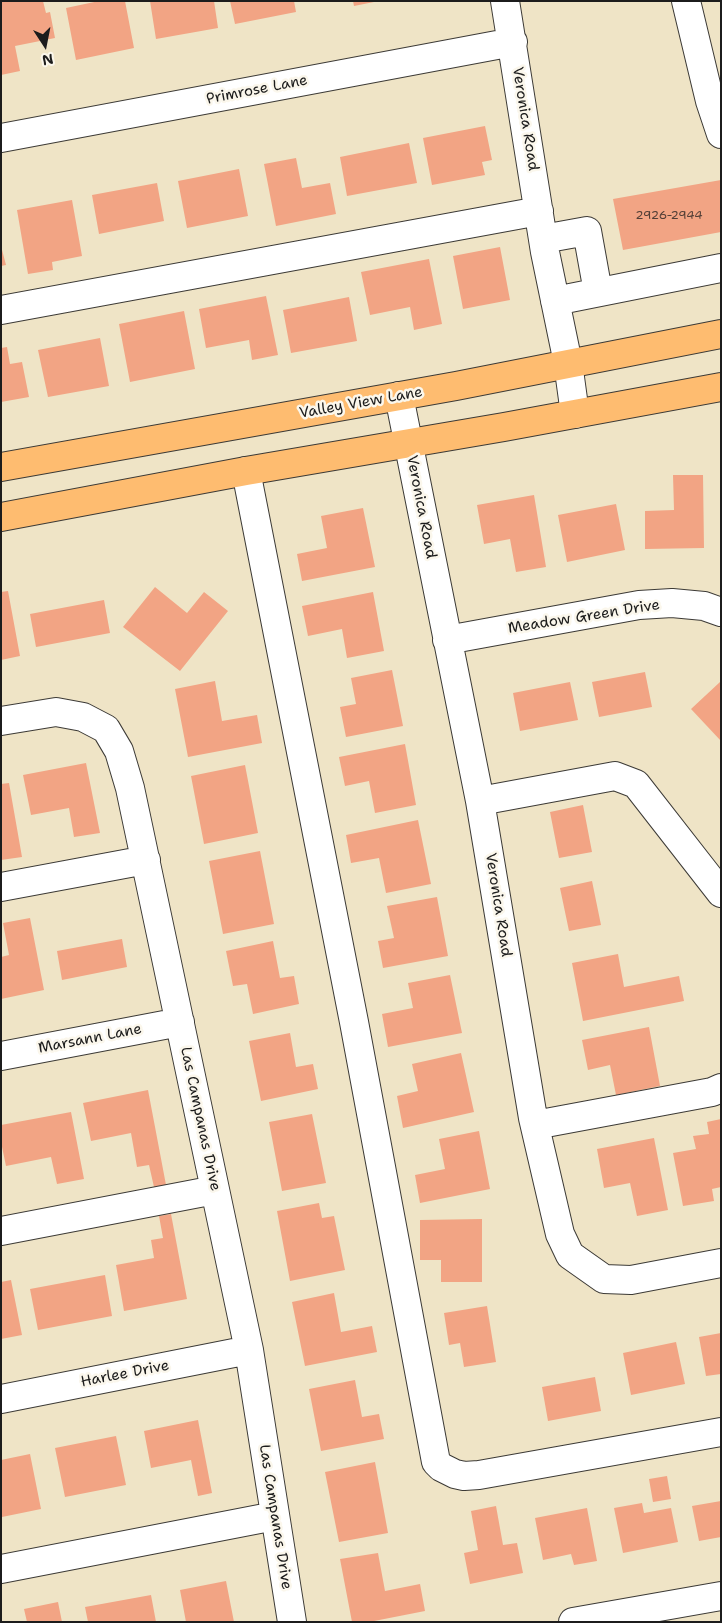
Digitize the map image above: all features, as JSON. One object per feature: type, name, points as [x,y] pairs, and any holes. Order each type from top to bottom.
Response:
[{"type":"main road","name":"Valley View Lane","points":[[1,467],[456,386],[721,334]]},
{"type":"main road","points":[[1,516],[721,387]]},
{"type":"street","name":"Veronica Road","points":[[505,1],[543,239],[568,363],[575,414]]},
{"type":"street","points":[[686,1],[710,101],[721,134]]},
{"type":"street","name":"Primrose Lane","points":[[1,138],[513,42]]},
{"type":"street","points":[[1,310],[539,211]]},
{"type":"street","points":[[543,239],[587,230],[598,292]]},
{"type":"street","points":[[555,301],[721,268]]},
{"type":"street","name":"Veronica Road","points":[[399,396],[480,800],[535,1125],[560,1234],[570,1255],[604,1279],[631,1280],[721,1263]]},
{"type":"street","points":[[246,471],[354,1022],[436,1462],[441,1467],[455,1474],[464,1476],[479,1475],[721,1432]]},
{"type":"street","name":"Meadow Green Drive","points":[[447,640],[639,605],[672,603],[704,606],[721,612]]},
{"type":"street","name":"Las Campanas Drive","points":[[1,721],[56,712],[83,717],[106,729],[119,751],[130,788],[146,860],[249,1350],[292,1622]]},
{"type":"street","points":[[480,800],[615,776],[636,784],[721,893]]},
{"type":"street","points":[[1,887],[146,860]]},
{"type":"street","name":"Marsann Lane","points":[[1,1056],[180,1022]]},
{"type":"street","points":[[535,1125],[712,1092],[721,1088]]},
{"type":"street","points":[[1,1231],[215,1190]]},
{"type":"street","name":"Harlee Drive","points":[[1,1399],[249,1350]]},
{"type":"street","points":[[1,1569],[275,1516]]},
{"type":"street","points":[[573,1622],[721,1596]]},
{"type":"building","points":[[1,1],[43,1],[46,13],[50,12],[55,38],[15,46],[20,71],[1,75]]},
{"type":"building","points":[[99,1],[125,1],[134,48],[76,60],[66,8]]},
{"type":"building","points":[[150,1],[214,1],[218,28],[156,39]]},
{"type":"building","points":[[230,1],[294,1],[296,12],[235,24]]},
{"type":"building","points":[[353,1],[374,1],[374,2],[354,6]]},
{"type":"building","points":[[485,126],[492,160],[482,162],[485,175],[432,185],[423,138]]},
{"type":"building","points":[[409,143],[417,183],[347,196],[340,157]]},
{"type":"building","points":[[296,158],[302,188],[330,183],[336,214],[276,226],[264,164]]},
{"type":"building","points":[[239,169],[248,216],[187,228],[178,181]]},
{"type":"building","points":[[721,180],[721,232],[623,250],[613,199]]},
{"type":"building","points":[[157,183],[164,221],[99,234],[92,195]]},
{"type":"building","points":[[72,200],[82,256],[52,262],[53,270],[28,274],[17,210]]},
{"type":"building","points":[[1,246],[6,265],[1,266]]},
{"type":"building","points":[[500,247],[510,300],[463,309],[453,256]]},
{"type":"building","points":[[429,259],[442,324],[414,330],[410,307],[370,315],[361,272]]},
{"type":"building","points":[[266,296],[278,355],[252,360],[249,340],[206,348],[199,309]]},
{"type":"building","points":[[349,297],[357,341],[291,353],[283,310]]},
{"type":"building","points":[[184,311],[195,369],[130,382],[119,324]]},
{"type":"building","points":[[100,338],[109,386],[48,397],[38,350]]},
{"type":"building","points":[[7,347],[10,364],[22,362],[29,397],[1,402],[1,348]]},
{"type":"building","points":[[673,475],[703,475],[704,548],[645,549],[645,511],[674,510]]},
{"type":"building","points":[[534,495],[546,567],[516,572],[510,539],[484,544],[477,505]]},
{"type":"building","points":[[616,504],[625,550],[567,562],[558,515]]},
{"type":"building","points":[[363,508],[375,567],[302,581],[297,554],[327,548],[321,516]]},
{"type":"building","points":[[155,587],[187,613],[204,592],[228,611],[180,671],[123,627]]},
{"type":"building","points":[[8,591],[20,656],[1,660],[1,592]]},
{"type":"building","points":[[373,592],[384,651],[347,658],[342,629],[308,636],[302,606]]},
{"type":"building","points":[[104,600],[110,633],[36,647],[30,614]]},
{"type":"building","points":[[392,670],[403,726],[346,737],[340,707],[356,704],[351,678]]},
{"type":"building","points":[[645,672],[652,707],[599,717],[592,682]]},
{"type":"building","points":[[215,681],[222,721],[257,715],[262,743],[188,757],[175,689]]},
{"type":"building","points":[[570,682],[578,720],[520,731],[513,693]]},
{"type":"building","points":[[721,683],[721,741],[691,709]]},
{"type":"building","points":[[405,744],[416,805],[375,813],[369,781],[345,786],[339,757]]},
{"type":"building","points":[[86,763],[100,833],[74,837],[69,808],[31,815],[23,775]]},
{"type":"building","points":[[245,765],[258,833],[204,844],[191,776]]},
{"type":"building","points":[[9,783],[22,857],[1,860],[1,784]]},
{"type":"building","points":[[583,805],[592,852],[559,858],[550,812]]},
{"type":"building","points":[[418,820],[431,884],[386,893],[379,858],[351,863],[346,835]]},
{"type":"building","points":[[260,851],[274,924],[223,934],[209,861]]},
{"type":"building","points":[[592,881],[601,925],[569,931],[560,888]]},
{"type":"building","points":[[437,897],[448,956],[383,968],[378,941],[394,938],[387,906]]},
{"type":"building","points":[[30,918],[44,990],[1,999],[1,957],[9,955],[3,923]]},
{"type":"building","points":[[122,939],[127,967],[62,980],[57,951]]},
{"type":"building","points":[[273,941],[280,978],[294,976],[299,1004],[253,1014],[247,984],[233,986],[226,951]]},
{"type":"building","points":[[618,954],[624,987],[679,976],[684,1001],[583,1021],[572,963]]},
{"type":"building","points":[[450,975],[462,1033],[388,1047],[382,1014],[413,1008],[408,983]]},
{"type":"building","points":[[649,1027],[660,1086],[616,1095],[610,1065],[588,1070],[582,1040]]},
{"type":"building","points":[[290,1033],[296,1067],[313,1064],[318,1089],[261,1101],[249,1041]]},
{"type":"building","points":[[461,1053],[474,1112],[403,1128],[397,1096],[418,1091],[412,1064]]},
{"type":"building","points":[[148,1090],[166,1185],[154,1187],[149,1165],[137,1167],[131,1133],[91,1141],[83,1103]]},
{"type":"building","points":[[71,1112],[84,1179],[57,1184],[51,1157],[6,1166],[1,1142],[1,1125]]},
{"type":"building","points":[[312,1114],[326,1183],[282,1191],[269,1122]]},
{"type":"building","points":[[721,1119],[721,1187],[712,1189],[714,1201],[683,1206],[673,1153],[696,1149],[693,1136],[709,1134],[707,1122]]},
{"type":"building","points":[[479,1131],[490,1189],[420,1203],[415,1175],[445,1169],[439,1139]]},
{"type":"building","points":[[654,1138],[668,1210],[637,1216],[630,1183],[604,1188],[597,1149]]},
{"type":"building","points":[[319,1203],[322,1218],[334,1216],[345,1270],[290,1281],[277,1211]]},
{"type":"building","points":[[171,1214],[187,1299],[124,1311],[116,1265],[154,1258],[151,1240],[163,1238],[159,1216]]},
{"type":"building","points":[[482,1219],[482,1282],[441,1282],[441,1260],[420,1260],[420,1220]]},
{"type":"building","points":[[105,1275],[112,1316],[38,1330],[30,1289]]},
{"type":"building","points":[[11,1280],[22,1335],[1,1339],[1,1282]]},
{"type":"building","points":[[334,1293],[341,1332],[372,1326],[377,1352],[305,1366],[292,1302]]},
{"type":"building","points":[[487,1306],[496,1362],[464,1367],[460,1343],[449,1345],[444,1313]]},
{"type":"building","points":[[721,1333],[721,1374],[706,1376],[699,1337]]},
{"type":"building","points":[[676,1342],[685,1384],[631,1395],[623,1353]]},
{"type":"building","points":[[595,1377],[601,1411],[548,1421],[542,1387]]},
{"type":"building","points":[[355,1380],[362,1417],[379,1414],[384,1439],[321,1451],[309,1389]]},
{"type":"building","points":[[198,1420],[212,1493],[198,1496],[191,1460],[151,1468],[144,1431]]},
{"type":"building","points":[[116,1436],[126,1485],[65,1497],[55,1448]]},
{"type":"building","points":[[30,1454],[41,1509],[2,1517],[1,1460]]},
{"type":"building","points":[[375,1462],[388,1533],[339,1542],[325,1472]]},
{"type":"building","points":[[667,1476],[671,1499],[653,1502],[649,1479]]},
{"type":"building","points":[[721,1501],[721,1537],[699,1541],[692,1506]]},
{"type":"building","points":[[642,1503],[644,1513],[671,1508],[678,1542],[623,1553],[614,1508]]},
{"type":"building","points":[[496,1506],[503,1545],[517,1543],[523,1573],[470,1584],[464,1553],[478,1550],[471,1511]]},
{"type":"building","points":[[587,1508],[597,1561],[574,1565],[571,1554],[543,1560],[535,1518]]},
{"type":"building","points":[[378,1553],[385,1591],[420,1584],[425,1611],[369,1622],[352,1622],[340,1559]]},
{"type":"building","points":[[226,1581],[234,1622],[186,1622],[180,1590]]},
{"type":"building","points":[[151,1595],[156,1622],[88,1622],[85,1607]]},
{"type":"building","points":[[58,1602],[62,1622],[27,1622],[24,1609]]}]
